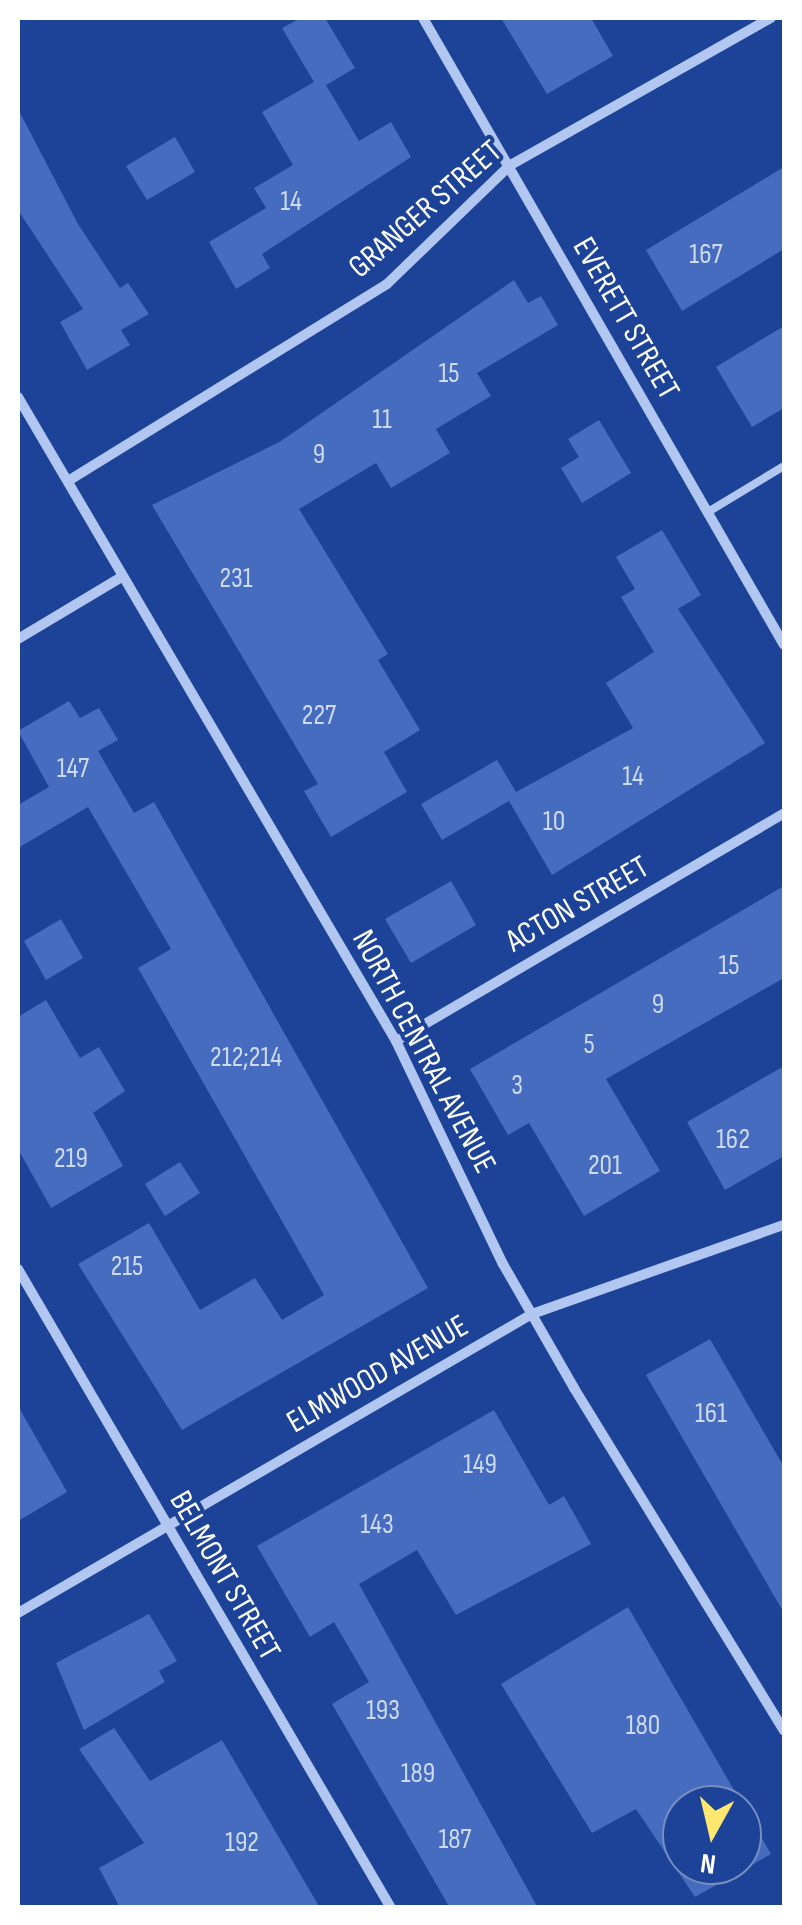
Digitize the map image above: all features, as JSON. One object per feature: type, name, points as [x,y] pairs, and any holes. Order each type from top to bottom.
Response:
[{"type":"street","name":"EVERETT STREET","points":[[423,18],[784,645]]},
{"type":"street","name":"GRANGER STREET","points":[[68,481],[387,284],[509,166],[771,18]]},
{"type":"street","name":"NORTH CENTRAL AVENUE","points":[[18,397],[120,578],[396,1041],[532,1314],[784,1730]]},
{"type":"street","points":[[18,639],[120,578]]},
{"type":"street","name":"ACTON STREET","points":[[396,1041],[784,812]]},
{"type":"street","name":"ELMWOOD AVENUE","points":[[18,1614],[532,1314],[784,1226]]},
{"type":"street","name":"BELMONT STREET","points":[[18,1268],[390,1908]]},
{"type":"lane","points":[[708,512],[784,466]]},
{"type":"building","points":[[301,18],[325,18],[355,68],[326,85],[359,141],[391,122],[411,157],[262,254],[270,268],[236,289],[209,242],[266,208],[254,188],[293,165],[262,112],[314,82],[282,28]]},
{"type":"building","points":[[501,18],[591,18],[613,56],[547,94]]},
{"type":"building","points":[[18,109],[78,224],[120,288],[128,283],[149,314],[121,330],[130,345],[87,370],[60,322],[83,309],[18,210]]},
{"type":"building","points":[[175,137],[195,172],[147,200],[126,166]]},
{"type":"building","points":[[784,167],[784,249],[682,311],[646,250]]},
{"type":"building","points":[[514,280],[528,303],[541,296],[558,325],[477,373],[491,396],[436,429],[450,453],[391,488],[376,463],[299,509],[388,654],[378,660],[420,730],[384,752],[407,792],[331,837],[304,791],[318,784],[152,505],[281,441]]},
{"type":"building","points":[[784,326],[784,408],[752,427],[716,367]]},
{"type":"building","points":[[599,420],[631,473],[582,503],[561,468],[579,457],[568,439]]},
{"type":"building","points":[[662,530],[701,595],[678,609],[765,743],[552,875],[509,801],[442,840],[421,804],[497,760],[516,792],[633,728],[606,683],[654,652],[621,597],[635,589],[616,557]]},
{"type":"building","points":[[69,701],[80,718],[99,708],[118,740],[98,751],[134,813],[154,802],[428,1288],[182,1430],[78,1264],[149,1223],[200,1310],[255,1278],[282,1320],[324,1295],[138,968],[171,949],[88,807],[18,848],[18,805],[49,787],[18,731]]},
{"type":"building","points":[[451,881],[476,925],[411,963],[385,919]]},
{"type":"building","points":[[784,886],[784,978],[606,1079],[660,1171],[584,1216],[529,1123],[508,1135],[470,1069]]},
{"type":"building","points":[[61,919],[83,958],[46,980],[24,941]]},
{"type":"building","points":[[46,1000],[80,1058],[99,1047],[125,1091],[93,1113],[123,1166],[51,1208],[18,1149],[18,1017]]},
{"type":"building","points":[[784,1066],[784,1156],[725,1190],[687,1122]]},
{"type":"building","points":[[180,1162],[200,1193],[165,1216],[145,1184]]},
{"type":"building","points":[[710,1339],[784,1467],[784,1613],[646,1375]]},
{"type":"building","points":[[18,1406],[67,1492],[18,1521]]},
{"type":"building","points":[[494,1410],[549,1505],[564,1496],[591,1544],[456,1615],[417,1550],[359,1584],[538,1908],[450,1908],[332,1704],[369,1682],[334,1622],[310,1637],[257,1546]]},
{"type":"building","points":[[628,1607],[731,1785],[662,1785],[662,1848],[636,1809],[592,1833],[501,1684]]},
{"type":"building","points":[[149,1614],[177,1661],[159,1671],[165,1682],[84,1730],[56,1663]]},
{"type":"building","points":[[114,1728],[150,1781],[222,1740],[320,1908],[120,1908],[99,1868],[144,1843],[79,1749]]},
{"type":"building","points":[[762,1838],[771,1854],[762,1859]]},
{"type":"building","points":[[687,1885],[716,1885],[695,1897]]}]
